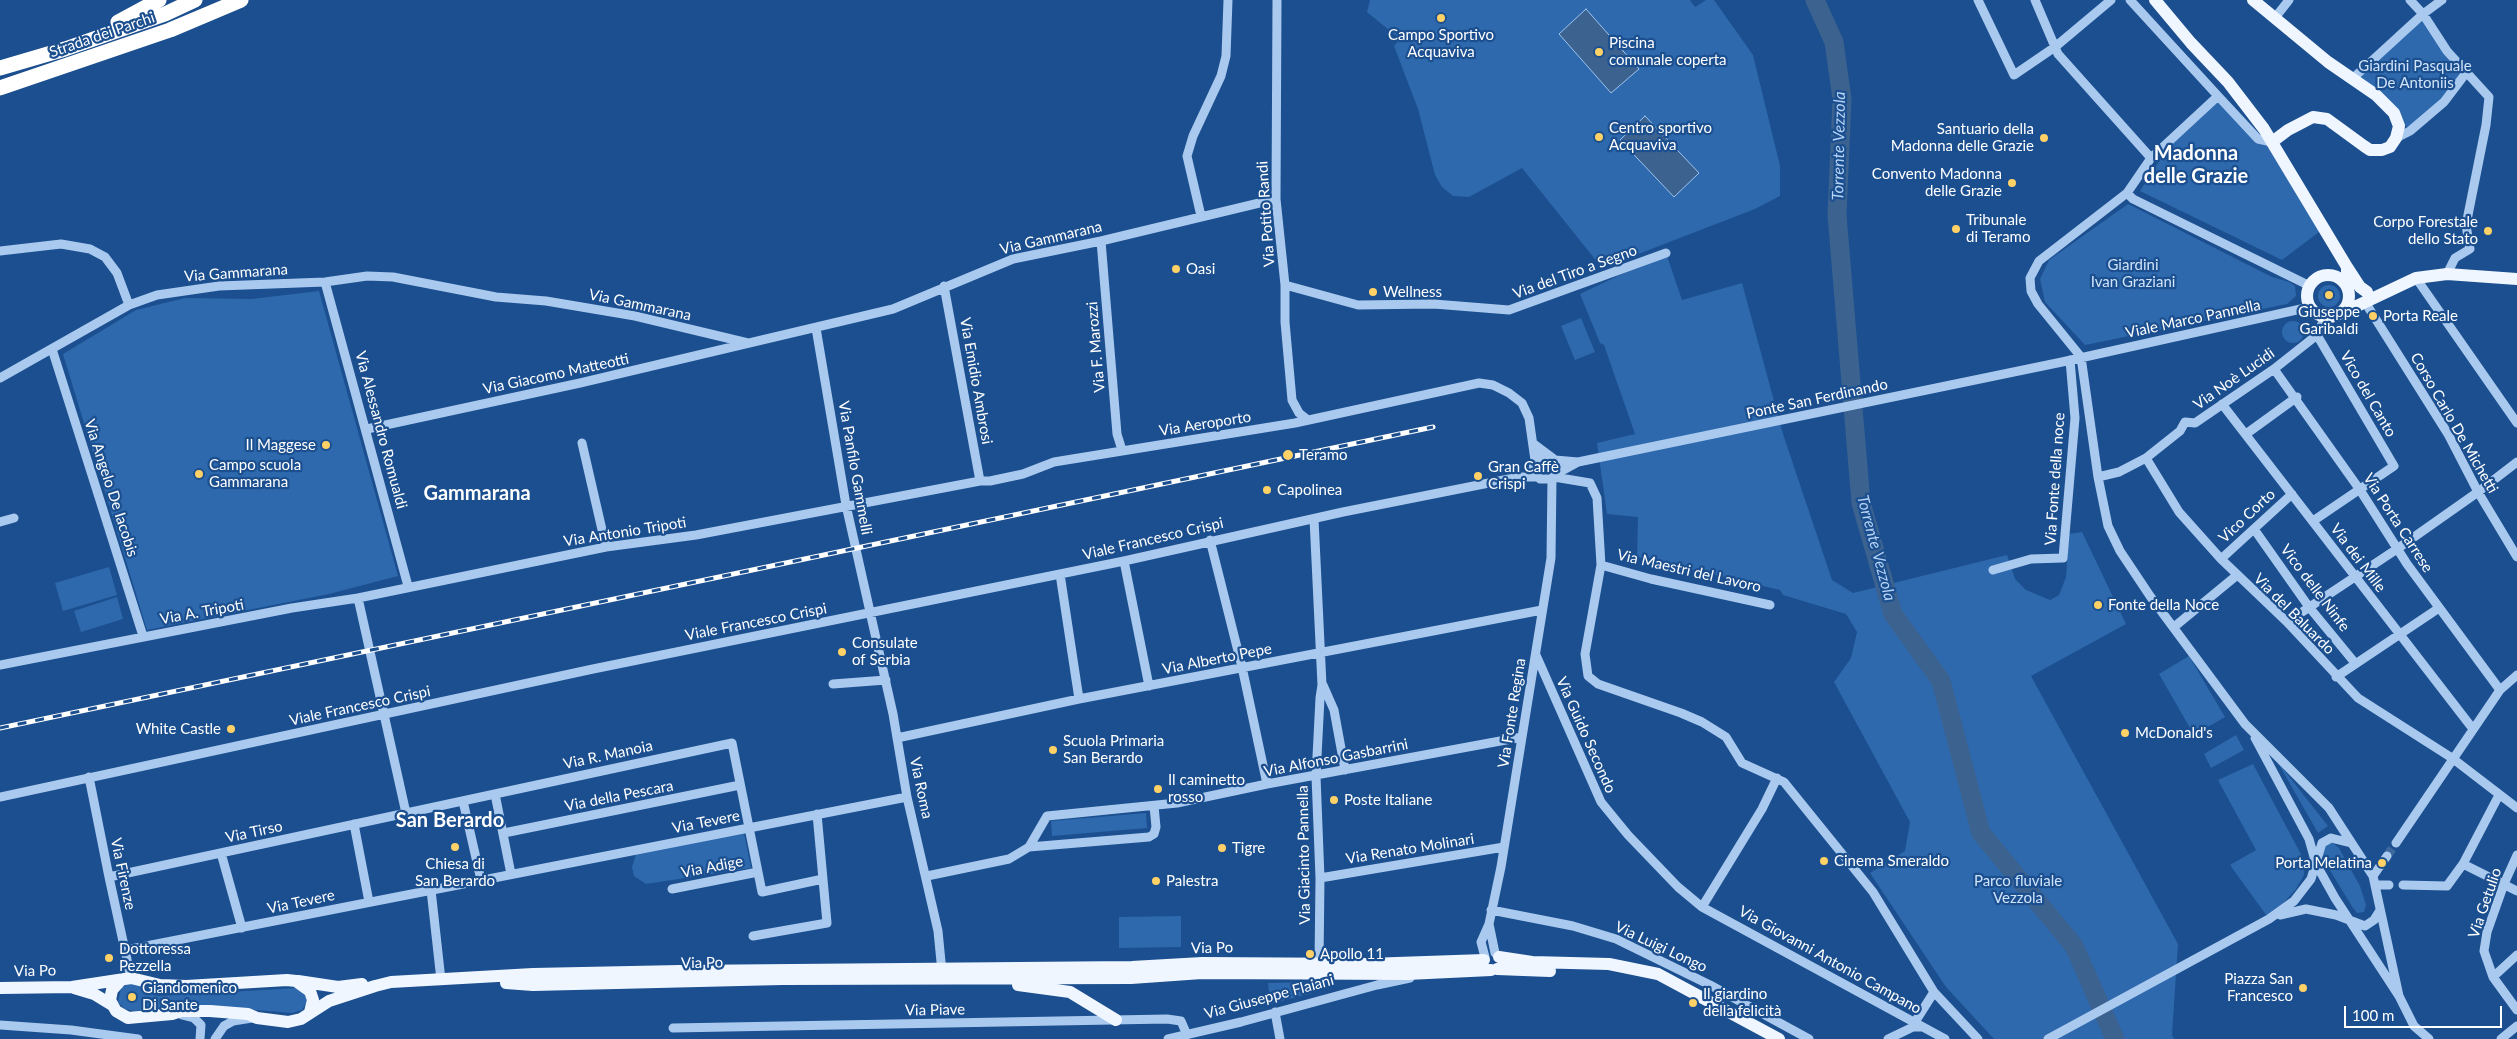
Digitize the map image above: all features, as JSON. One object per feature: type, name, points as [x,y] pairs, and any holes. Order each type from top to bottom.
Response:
[{"type":"highway","points":[[65,49],[158,0]]},
{"type":"highway","name":"Strada dei Parchi","points":[[0,68],[65,49],[165,14],[194,0]]},
{"type":"highway","name":"Strada dei Parchi","points":[[0,88],[170,30],[241,0]]},
{"type":"main road","points":[[2155,0],[2191,43],[2228,82],[2272,142],[2336,251],[2360,287],[2370,296]]},
{"type":"main road","points":[[2253,0],[2328,62],[2376,96],[2394,114],[2399,126],[2396,138],[2390,146],[2382,150],[2370,150],[2332,121],[2313,117],[2288,130],[2272,142]]},
{"type":"main road","points":[[2328,275],[2335,264],[2336,251]]},
{"type":"main road","points":[[2342,312],[2348,303],[2347,268]]},
{"type":"main road","points":[[2370,296],[2348,289],[2336,277],[2328,275],[2316,279],[2310,286],[2307,297],[2310,307],[2317,314],[2326,317],[2342,312],[2370,296],[2416,278],[2448,274],[2517,279]]},
{"type":"main road","name":"Via Giuseppe Flaiani","points":[[1430,968],[1492,961],[1594,972],[1656,982],[1669,982],[1697,994],[1779,1039]]},
{"type":"main road","name":"Via Po","points":[[72,987],[94,994],[112,1005],[119,1014],[128,1018],[172,1014],[181,1011],[229,1012],[257,1018],[295,1021],[329,1001],[391,982],[533,974],[1132,967],[1202,963],[1319,964],[1430,968]]},
{"type":"main road","points":[[1116,1020],[1070,992],[1036,983],[1040,974],[1122,972],[1132,967]]},
{"type":"main road","name":"Via Po","points":[[445,980],[533,985],[680,980],[976,979],[1036,983],[1202,973],[1392,974],[1430,968]]},
{"type":"main road","points":[[821,980],[830,975],[933,975],[942,970]]},
{"type":"main road","points":[[112,1005],[112,990],[126,979]]},
{"type":"main road","name":"Via Po","points":[[0,988],[72,987],[93,982],[126,979],[160,985],[186,986],[305,980],[338,987],[362,984],[375,986]]},
{"type":"main road","points":[[296,981],[306,987],[312,995],[313,1000],[310,1012]]},
{"type":"street","points":[[1201,216],[1187,156],[1193,136],[1221,76],[1226,56],[1228,0]]},
{"type":"street","name":"Via Potito Randi","points":[[1276,0],[1276,199],[1285,285],[1285,322],[1292,400],[1299,413],[1308,420]]},
{"type":"street","points":[[1978,0],[2014,75],[2055,47],[2111,0]]},
{"type":"street","points":[[2035,0],[2058,54],[2152,158]]},
{"type":"street","points":[[2130,0],[2258,139],[2272,142]]},
{"type":"street","points":[[2274,18],[2289,0]]},
{"type":"street","points":[[2410,0],[2423,14],[2447,51],[2489,97],[2486,125],[2466,225],[2470,249],[2455,258],[2448,274]]},
{"type":"street","points":[[2352,79],[2423,14],[2442,0]]},
{"type":"street","points":[[2396,138],[2410,131],[2444,102],[2466,73]]},
{"type":"street","points":[[2218,96],[2152,158],[2126,193],[2039,260],[2032,270],[2029,284],[2038,304],[2081,357],[2098,477],[2108,526],[2120,551],[2250,729],[2328,808],[2374,880],[2379,912],[2399,996]]},
{"type":"street","points":[[2126,193],[2133,199],[2310,286]]},
{"type":"street","name":"Via Gammarana","points":[[0,378],[128,304],[157,295],[187,290],[325,282],[367,276],[392,277],[496,297],[546,301],[635,316],[751,344],[893,309],[944,286],[1013,259],[1101,241],[1276,199]]},
{"type":"street","name":"Via F. Marozzi","points":[[1101,241],[1117,434],[1122,450]]},
{"type":"street","points":[[0,251],[61,244],[90,249],[104,257],[117,273],[128,304]]},
{"type":"street","name":"Via del Tiro a Segno","points":[[1285,285],[1358,305],[1434,304],[1509,310],[1666,253]]},
{"type":"street","points":[[2416,278],[2517,423]]},
{"type":"street","name":"Via Alessandro Romualdi","points":[[325,282],[367,429],[408,586]]},
{"type":"street","name":"Via Emidio Ambrosi","points":[[944,286],[980,481]]},
{"type":"street","name":"Corso Carlo De Michetti","points":[[2370,296],[2448,434],[2478,492],[2517,557]]},
{"type":"street","name":"Viale Marco Pannella","points":[[2066,361],[2310,307]]},
{"type":"street","name":"Via Noè Lucidi","points":[[2098,477],[2119,472],[2146,458],[2180,431],[2184,420],[2195,423],[2274,369],[2318,335],[2326,317]]},
{"type":"street","name":"Via Panfilo Gammelli","points":[[816,328],[846,506],[871,613]]},
{"type":"street","name":"Vico del Canto","points":[[2318,335],[2394,466],[2360,490]]},
{"type":"street","name":"Via Giacomo Matteotti","points":[[367,429],[751,344]]},
{"type":"street","name":"Via Angelo De Iacobis","points":[[52,349],[143,636]]},
{"type":"street","name":"Ponte San Ferdinando","points":[[1554,476],[1578,462],[2066,361]]},
{"type":"street","name":"Via Fonte della noce","points":[[1993,570],[2031,559],[2063,558],[2075,418],[2066,361]]},
{"type":"street","name":"Via Porta Carrese","points":[[2274,369],[2296,397],[2360,490],[2397,549],[2500,690]]},
{"type":"street","name":"Via Aeroporto","points":[[846,506],[980,481],[990,482],[1023,474],[1054,462],[1308,420],[1480,383],[1493,385],[1509,392],[1522,403],[1529,418],[1534,444],[1534,464]]},
{"type":"street","points":[[2246,434],[2296,397]]},
{"type":"street","name":"Via dei Mille","points":[[2222,404],[2473,729]]},
{"type":"street","points":[[582,443],[606,547]]},
{"type":"street","points":[[1534,444],[1553,458],[1558,467],[1554,476],[1539,479],[1534,464],[1541,456],[1553,458]]},
{"type":"street","name":"Ponte San Ferdinando","points":[[1553,458],[1578,462]]},
{"type":"street","name":"Via del Baluardo","points":[[2146,458],[2179,512],[2236,576],[2286,622],[2336,677],[2358,698],[2452,758],[2517,808]]},
{"type":"street","points":[[2286,622],[2397,549],[2517,462]]},
{"type":"street","name":"Viale Francesco Crispi","points":[[1519,477],[1534,464]]},
{"type":"street","name":"Via Fonte Regina","points":[[1492,961],[1489,924],[1504,847],[1551,558],[1551,504],[1554,476]]},
{"type":"street","name":"Via Maestri del Lavoro","points":[[1554,476],[1586,482],[1593,486],[1597,498],[1601,565],[1585,654],[1588,676],[1598,684],[1702,722],[1726,737],[1742,763],[1784,782],[1795,793],[1873,892],[1934,992],[1978,1039]]},
{"type":"street","name":"Viale Francesco Crispi","points":[[0,797],[384,716],[527,683],[1124,561],[1210,540],[1519,477],[1539,479]]},
{"type":"street","name":"Via Fonte Regina","points":[[1539,479],[1551,504]]},
{"type":"street","points":[[2313,521],[2360,490]]},
{"type":"street","name":"Vico Corto","points":[[2221,559],[2292,494]]},
{"type":"street","name":"Via Antonio Tripoti","points":[[408,586],[606,547],[696,535],[778,521],[846,506]]},
{"type":"street","points":[[0,522],[14,518]]},
{"type":"street","name":"Via Giacinto Pannella","points":[[1314,519],[1322,685],[1316,776],[1320,878],[1319,964]]},
{"type":"street","name":"Vico delle Ninfe","points":[[2254,529],[2309,607],[2355,663]]},
{"type":"street","points":[[1210,540],[1242,667],[1267,784]]},
{"type":"street","points":[[1124,561],[1149,686]]},
{"type":"street","name":"Via Maestri del Lavoro","points":[[1601,565],[1770,605]]},
{"type":"street","points":[[1060,574],[1079,698]]},
{"type":"street","points":[[2174,627],[2236,576]]},
{"type":"street","name":"Via A. Tripoti","points":[[0,665],[143,636],[358,598],[408,586]]},
{"type":"street","points":[[358,598],[406,813]]},
{"type":"street","points":[[2336,677],[2439,608]]},
{"type":"street","name":"Via Alberto Pepe","points":[[897,738],[1079,698],[1542,610]]},
{"type":"street","name":"Via Roma","points":[[871,613],[886,680],[907,797],[927,876],[939,938],[942,970]]},
{"type":"street","name":"Via Guido Secondo","points":[[1536,655],[1601,802],[1628,835],[1678,887],[1702,907]]},
{"type":"street","points":[[2396,843],[2500,690],[2517,675]]},
{"type":"street","points":[[833,684],[886,680]]},
{"type":"street","name":"Via Giacinto Pannella","points":[[1322,685],[1334,710],[1345,770]]},
{"type":"street","points":[[2250,729],[2308,839],[2316,864],[2349,921],[2399,996],[2414,1026],[2429,1039]]},
{"type":"street","name":"Via Alfonso Gasbarrini","points":[[927,876],[1009,859],[1029,846],[1047,816],[1154,806],[1225,795],[1267,784],[1522,737]]},
{"type":"street","name":"Via R. Manoia","points":[[406,813],[732,743],[762,892],[823,879]]},
{"type":"street","name":"Via Firenze","points":[[90,777],[108,877],[126,950],[126,979]]},
{"type":"street","points":[[1702,907],[1762,809],[1777,778]]},
{"type":"street","name":"Via della Pescara","points":[[504,833],[740,785]]},
{"type":"street","points":[[495,794],[511,874]]},
{"type":"street","points":[[2403,885],[2447,886],[2463,864],[2499,795]]},
{"type":"street","name":"Via Tevere","points":[[126,950],[907,797]]},
{"type":"street","points":[[464,801],[481,880]]},
{"type":"street","name":"Via Alfonso Gasbarrini","points":[[1029,846],[1149,837],[1154,834],[1156,827],[1154,806]]},
{"type":"street","name":"Via Tirso","points":[[108,877],[406,813]]},
{"type":"street","points":[[753,936],[827,923],[816,814]]},
{"type":"street","points":[[354,824],[369,902]]},
{"type":"street","points":[[2048,1039],[2269,919],[2294,901],[2311,879],[2322,843],[2331,838],[2351,844]]},
{"type":"street","name":"Via Renato Molinari","points":[[1320,878],[1504,847]]},
{"type":"street","points":[[221,853],[242,928]]},
{"type":"street","name":"Via Getulio","points":[[2517,855],[2504,884],[2487,932],[2484,951],[2493,977],[2517,1010]]},
{"type":"street","points":[[2374,880],[2387,856]]},
{"type":"street","points":[[2463,864],[2517,891]]},
{"type":"street","name":"Via Adige","points":[[672,890],[758,872]]},
{"type":"street","points":[[2374,880],[2389,885]]},
{"type":"street","points":[[431,890],[445,980]]},
{"type":"street","name":"Via Giovanni Antonio Campano","points":[[1702,907],[1944,1039]]},
{"type":"street","points":[[2269,919],[2292,910],[2306,909],[2331,913],[2365,926],[2374,920],[2379,912]]},
{"type":"street","name":"Via Luigi Longo","points":[[1491,910],[1573,926],[1616,939],[1710,985],[1809,1039]]},
{"type":"street","points":[[2493,977],[2517,955]]},
{"type":"street","name":"Via Giuseppe Flaiani","points":[[1168,1039],[1275,1012],[1430,968]]},
{"type":"street","points":[[942,970],[944,974],[956,979]]},
{"type":"street","name":"Via Giuseppe Flaiani","points":[[1377,984],[1392,974]]},
{"type":"street","points":[[1888,1039],[1919,1024],[1934,992]]},
{"type":"street","points":[[1275,1012],[1280,1039]]},
{"type":"street","points":[[172,1014],[189,1016],[198,1021],[202,1029],[200,1039]]},
{"type":"street","points":[[1903,1015],[1907,1023],[1907,1030]]},
{"type":"street","points":[[216,1039],[224,1026],[233,1021],[257,1018]]},
{"type":"street","name":"Via Piave","points":[[674,1028],[1167,1019],[1181,1021],[1187,1035]]},
{"type":"street","points":[[0,1025],[71,1030],[138,1039]]},
{"type":"street","points":[[2501,1039],[2517,1026]]},
{"type":"green space","name":"Centro sportivo Acquaviva","points":[[1370,0],[1690,0],[1695,7],[1706,0],[1714,0],[1753,55],[1780,166],[1780,196],[1755,209],[1602,268],[1522,168],[1469,197],[1453,196],[1442,187],[1435,175],[1418,109],[1394,46],[1400,39],[1367,12]]},
{"type":"green space","name":"Giardini Pasquale De Antoniis","points":[[2423,14],[2466,73],[2457,86],[2410,131],[2386,105],[2352,79]]},
{"type":"green space","points":[[2218,96],[2258,139],[2272,142],[2323,229],[2282,260],[2140,191],[2161,158],[2157,153]]},
{"type":"green space","name":"Giardini Ivan Graziani","points":[[2128,204],[2272,277],[2289,282],[2295,286],[2296,296],[2287,304],[2085,345],[2045,302],[2040,279],[2049,260]]},
{"type":"green space","name":"Parco fluviale Vezzola","points":[[1666,253],[1682,300],[1742,283],[1783,434],[1832,580],[1853,593],[2007,555],[2015,579],[2026,590],[2050,600],[2059,595],[2066,577],[2069,534],[2082,532],[2126,624],[2031,676],[2178,944],[2172,1035],[2174,1039],[1994,1039],[1946,987],[1870,873],[1905,851],[1910,822],[1834,682],[1851,658],[1857,632],[1846,614],[1783,595],[1780,590],[1637,557],[1638,517],[1607,514],[1597,443],[1635,434],[1604,345],[1600,343],[1580,294]]},
{"type":"green space","points":[[2329,285],[2337,288],[2340,296],[2337,304],[2329,307],[2321,304],[2318,296],[2321,288]]},
{"type":"green space","name":"Campo scuola Gammarana","points":[[319,291],[398,576],[329,594],[147,630],[63,354],[136,310],[185,298],[252,299]]},
{"type":"green space","points":[[1581,318],[1595,352],[1575,360],[1561,326]]},
{"type":"green space","points":[[2293,321],[2301,324],[2304,332],[2301,340],[2293,343],[2285,340],[2282,332],[2285,324]]},
{"type":"green space","points":[[109,567],[117,595],[63,611],[55,583]]},
{"type":"green space","points":[[117,597],[123,619],[81,632],[74,611]]},
{"type":"green space","points":[[2189,656],[2225,717],[2194,735],[2159,674]]},
{"type":"green space","points":[[2236,735],[2244,750],[2211,768],[2204,754]]},
{"type":"green space","points":[[2277,761],[2328,826],[2318,833]]},
{"type":"green space","points":[[2253,764],[2303,858],[2304,875],[2296,889],[2269,919],[2230,865],[2256,850],[2218,780]]},
{"type":"green space","points":[[1146,813],[1147,828],[1052,836],[1051,821]]},
{"type":"green space","points":[[744,833],[751,868],[646,884],[634,876],[632,867],[636,854]]},
{"type":"green space","points":[[2333,843],[2339,848],[2360,886],[2366,905],[2364,912],[2357,913],[2353,908],[2323,859],[2323,851],[2326,844]]},
{"type":"green space","points":[[1181,916],[1181,947],[1119,948],[1119,917]]},
{"type":"green space","points":[[1312,982],[1312,993],[1270,1004],[1268,983]]},
{"type":"green space","points":[[129,983],[143,987],[147,992],[158,996],[298,988],[305,993],[308,1000],[302,1010],[292,1013],[185,1006],[134,1011],[125,1009],[118,1002],[121,988]]},
{"type":"shaded area","name":"Piscina comunale coperta","points":[[1586,9],[1639,69],[1611,93],[1559,34]]},
{"type":"shaded area","points":[[1645,116],[1699,173],[1674,197],[1620,140]]},
{"type":"waterway","name":"Torrente Vezzola","points":[[1815,0],[1834,42],[1842,99],[1837,215],[1861,503],[1893,614],[1941,681],[1981,833],[2074,946],[2115,1039]]},
{"type":"tunnel","points":[[2387,856],[2396,843]]},
{"type":"railway","points":[[0,728],[1433,427]]},
{"type":"place","name":"Campo Sportivo Acquaviva","points":[[1441,18]]},
{"type":"place","name":"Piscina comunale coperta","points":[[1599,52]]},
{"type":"place","name":"Centro sportivo Acquaviva","points":[[1599,137]]},
{"type":"place","name":"Santuario della Madonna delle Grazie","points":[[2044,138]]},
{"type":"place","name":"Convento Madonna delle Grazie","points":[[2012,183]]},
{"type":"place","name":"Tribunale di Teramo","points":[[1956,229]]},
{"type":"place","name":"Corpo Forestale dello Stato","points":[[2488,231]]},
{"type":"place","name":"Oasi","points":[[1176,269]]},
{"type":"place","name":"Wellness","points":[[1373,292]]},
{"type":"place","name":"Giuseppe Garibaldi","points":[[2329,295]]},
{"type":"place","name":"Porta Reale","points":[[2373,316]]},
{"type":"place","name":"Il Maggese","points":[[326,445]]},
{"type":"place","name":"Teramo","points":[[1288,455]]},
{"type":"place","name":"Campo scuola Gammarana","points":[[199,474]]},
{"type":"place","name":"Gran Caffè Crispi","points":[[1478,476]]},
{"type":"place","name":"Capolinea","points":[[1267,490]]},
{"type":"place","name":"Fonte della Noce","points":[[2098,605]]},
{"type":"place","name":"Consulate of Serbia","points":[[842,652]]},
{"type":"place","name":"White Castle","points":[[231,729]]},
{"type":"place","name":"McDonald's","points":[[2125,733]]},
{"type":"place","name":"Scuola Primaria San Berardo","points":[[1053,750]]},
{"type":"place","name":"Il caminetto rosso","points":[[1158,789]]},
{"type":"place","name":"Poste Italiane","points":[[1334,800]]},
{"type":"place","name":"Chiesa di San Berardo","points":[[455,847]]},
{"type":"place","name":"Tigre","points":[[1222,848]]},
{"type":"place","name":"Cinema Smeraldo","points":[[1824,861]]},
{"type":"place","name":"Porta Melatina","points":[[2382,863]]},
{"type":"place","name":"Palestra","points":[[1156,881]]},
{"type":"place","name":"Apollo 11","points":[[1310,954]]},
{"type":"place","name":"Dottoressa Pezzella","points":[[109,958]]},
{"type":"place","name":"Piazza San Francesco","points":[[2303,988]]},
{"type":"place","name":"Giandomenico Di Sante","points":[[132,997]]},
{"type":"place","name":"Il giardino della felicità","points":[[1693,1003]]},
{"type":"district","name":"Madonna delle Grazie","points":[[2196,166]]},
{"type":"district","name":"Gammarana","points":[[477,494]]},
{"type":"district","name":"San Berardo","points":[[450,821]]}]
